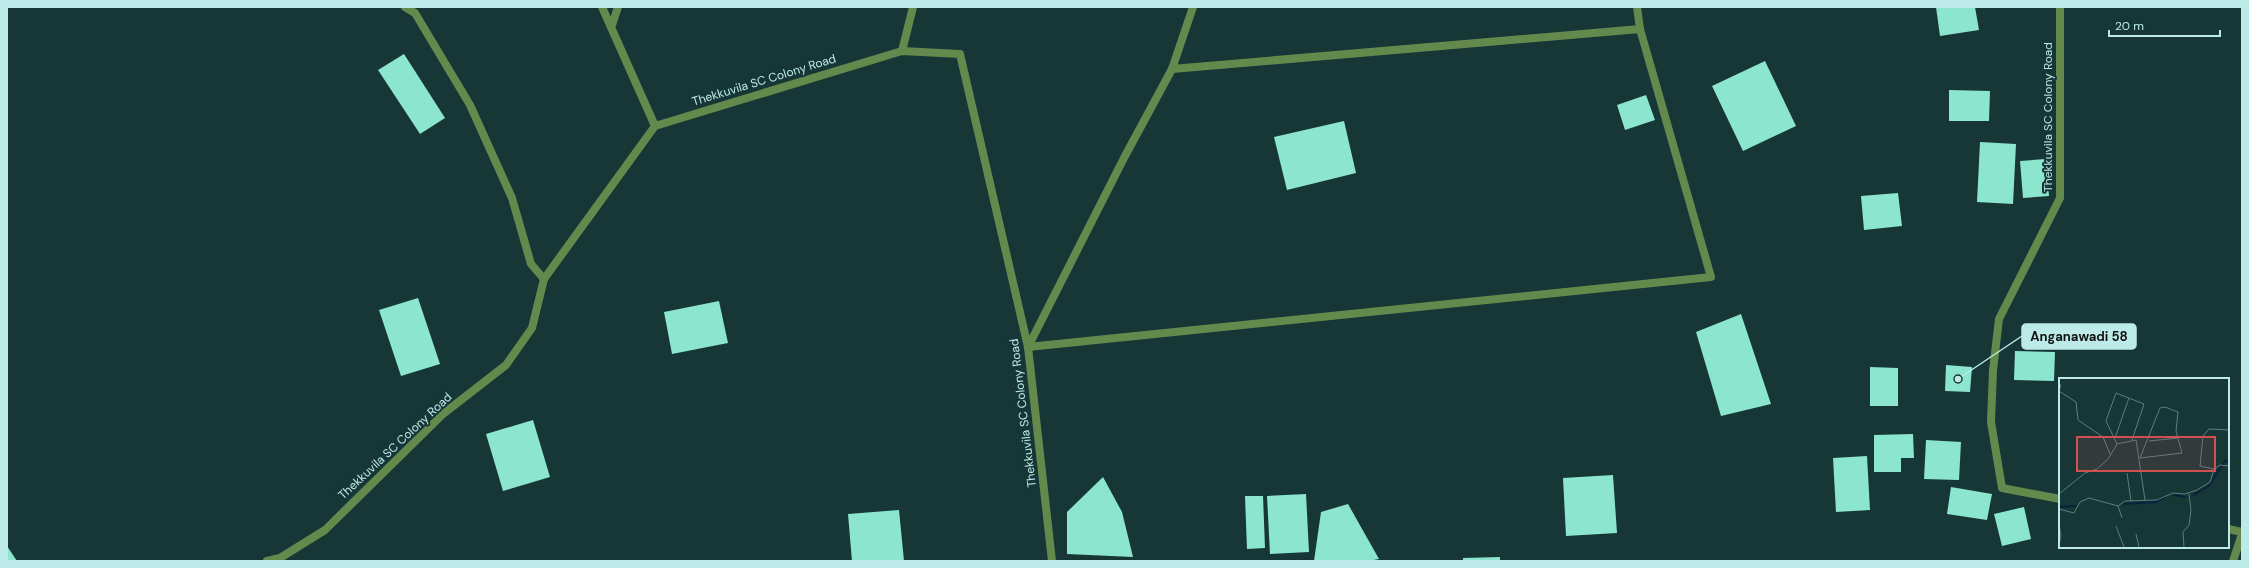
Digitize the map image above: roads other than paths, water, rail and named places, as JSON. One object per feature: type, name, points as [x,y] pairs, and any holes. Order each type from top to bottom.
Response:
[{"type":"street","points":[[405,7],[415,13],[470,105],[512,198],[531,264],[544,279]]},
{"type":"street","points":[[602,7],[612,25],[655,126]]},
{"type":"street","points":[[612,25],[618,7]]},
{"type":"street","points":[[902,51],[913,7]]},
{"type":"street","points":[[1028,347],[1125,156],[1172,69],[1193,7]]},
{"type":"street","points":[[1028,347],[1711,277],[1640,29],[1637,7]]},
{"type":"street","name":"Thekkuvila SC Colony Road","points":[[2059,499],[2002,488],[1991,422],[1993,370],[1999,319],[2060,198],[2060,7]]},
{"type":"street","points":[[1172,69],[1640,29]]},
{"type":"street","name":"Thekkuvila SC Colony Road","points":[[267,561],[280,558],[325,530],[443,414],[506,365],[532,328],[544,279],[655,126],[902,51],[960,54],[1028,347],[1052,561]]},
{"type":"street","points":[[2229,529],[2242,533],[2234,561]]},
{"type":"place","name":"Anganawadi 58","points":[[1958,379]]}]
